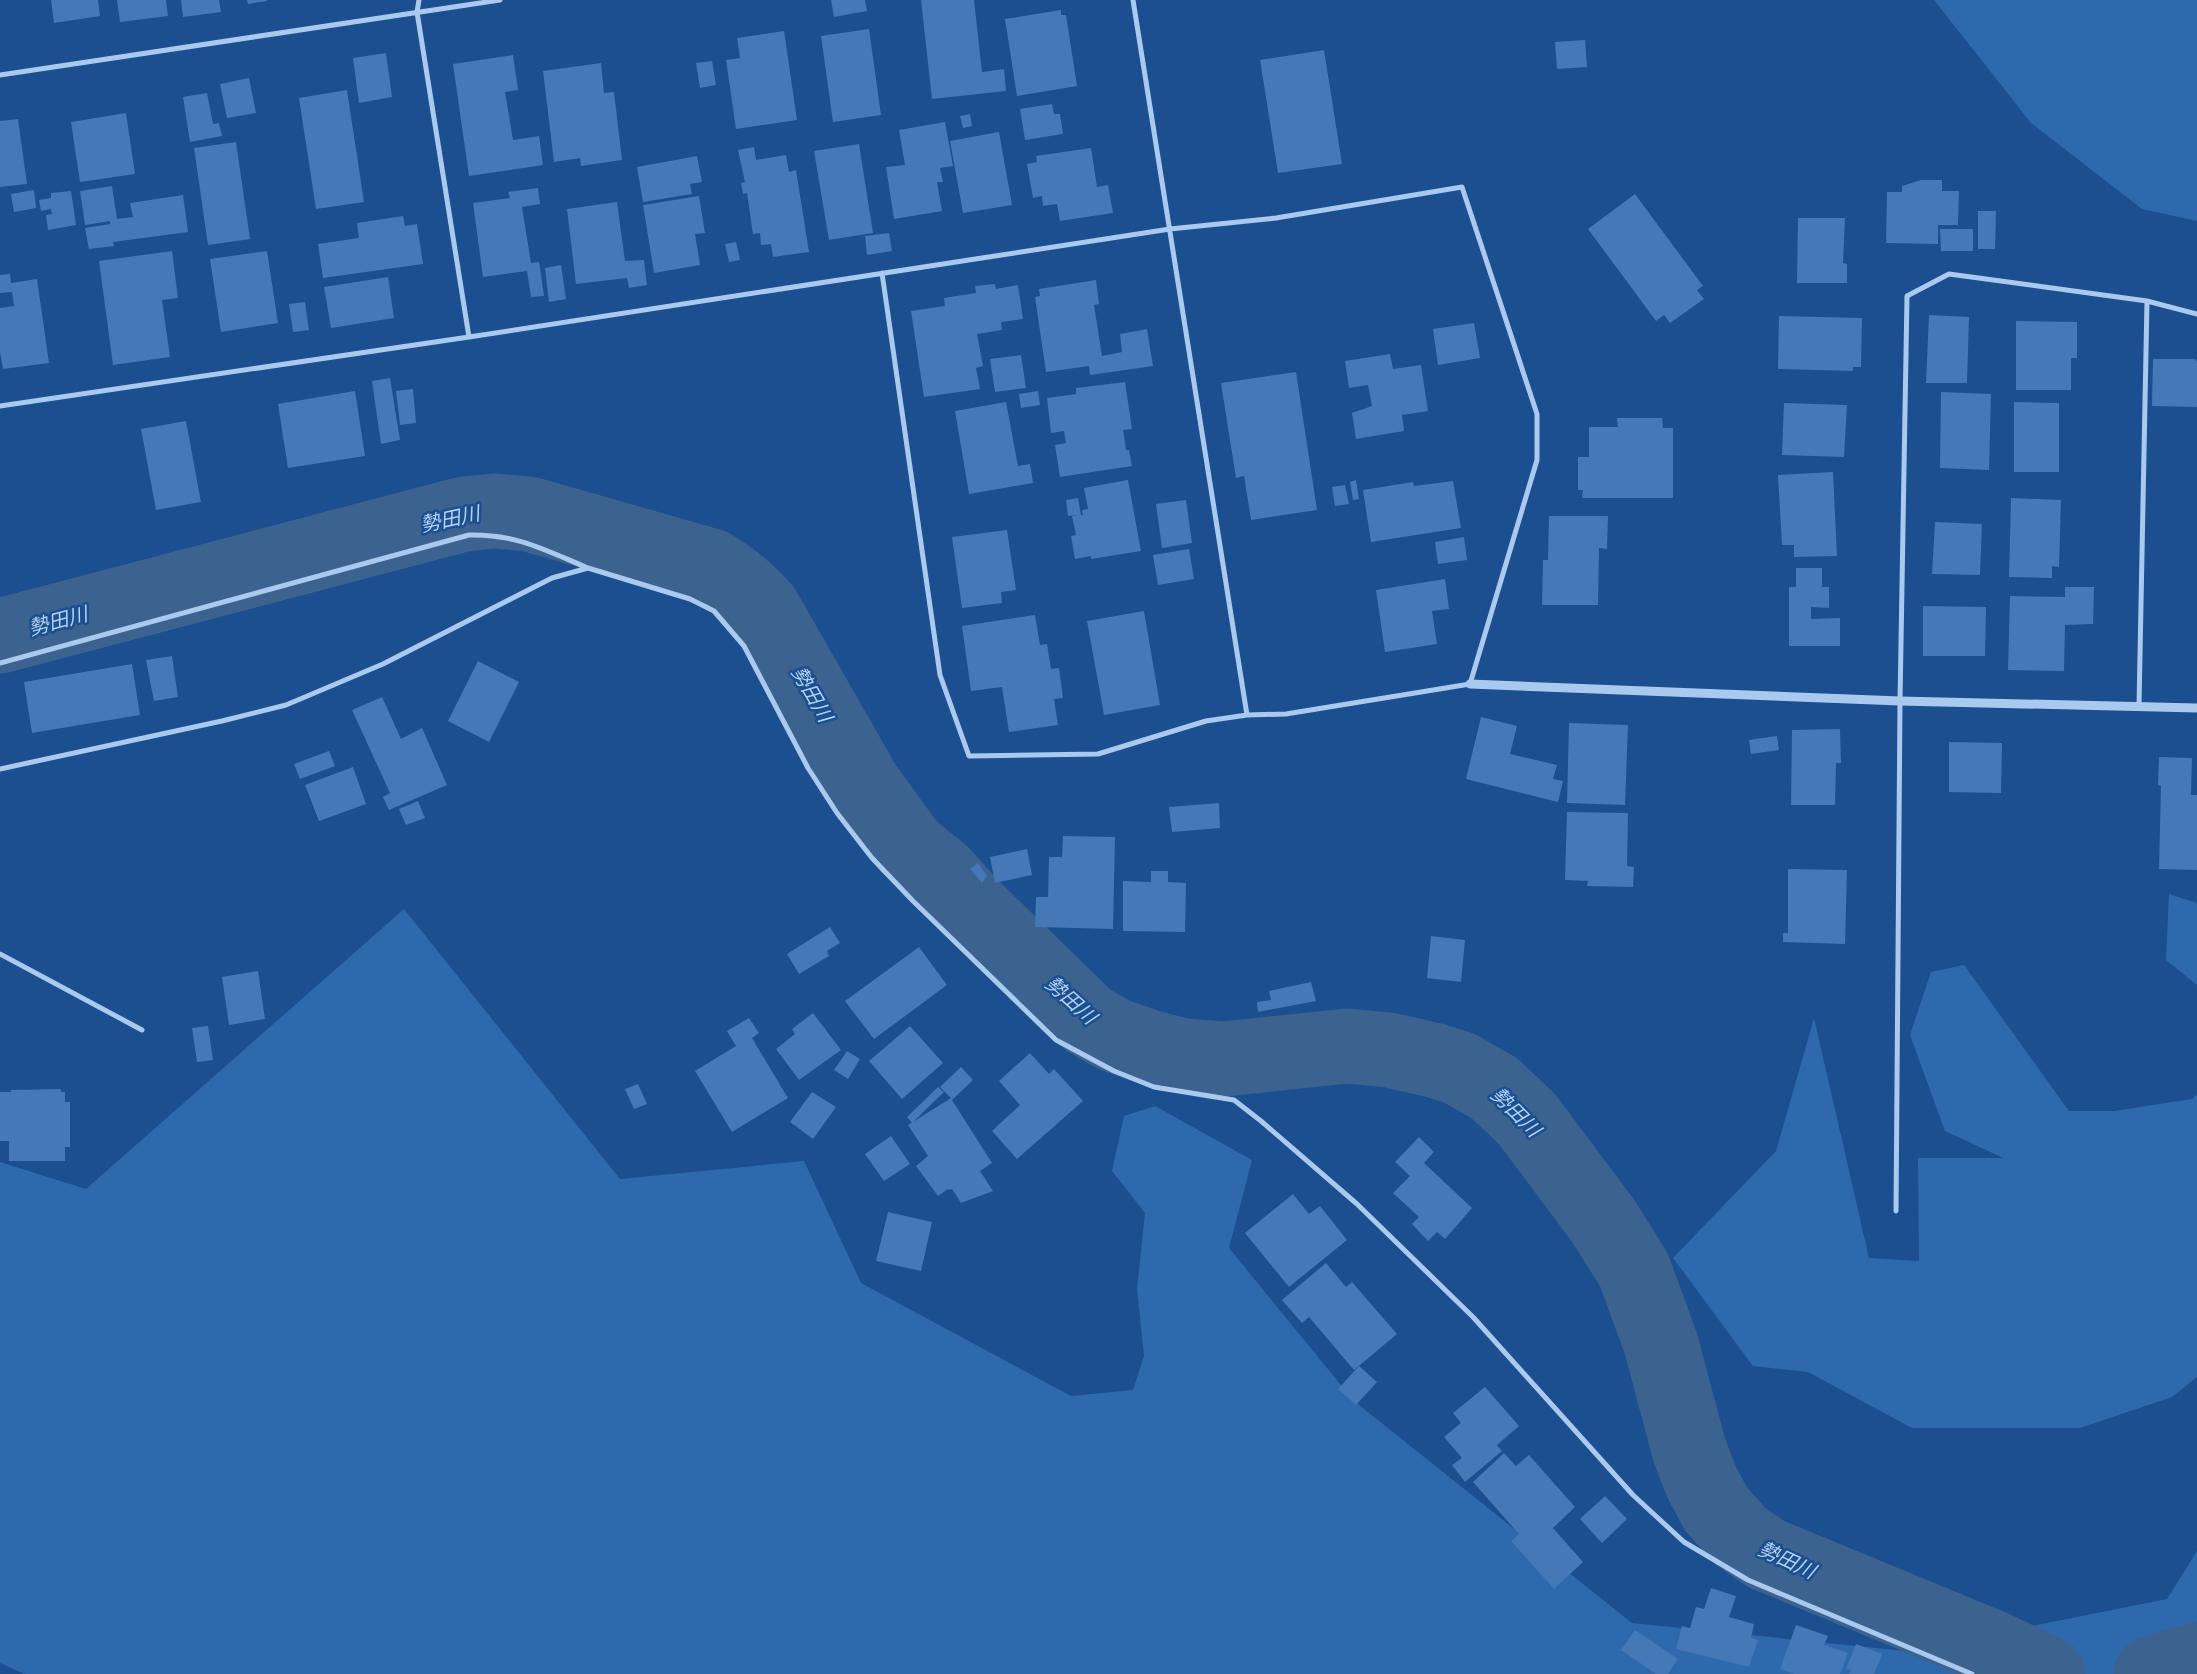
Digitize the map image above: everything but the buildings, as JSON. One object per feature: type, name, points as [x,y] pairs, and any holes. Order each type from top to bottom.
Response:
[{"type":"street","points":[[419,0],[417,12],[469,337]]},
{"type":"street","points":[[0,75],[500,0]]},
{"type":"street","points":[[1133,0],[1247,715]]},
{"type":"street","points":[[0,406],[469,337],[1170,229],[1276,218],[1462,187],[1537,414],[1537,460],[1470,684]]},
{"type":"street","points":[[882,273],[940,675],[969,756],[1098,754],[1206,721],[1247,715],[1286,714],[1470,684],[1900,701],[2197,708]]},
{"type":"street","points":[[1896,1211],[1900,701],[1907,296],[1949,274],[2147,301],[2197,314]]},
{"type":"street","points":[[2139,706],[2147,301]]},
{"type":"street","points":[[0,663],[469,535],[494,534],[515,538],[588,568],[690,599],[714,611],[744,646],[808,768],[837,813],[866,850],[913,902],[1056,1040],[1114,1071],[1154,1087],[1234,1100],[1268,1127],[1357,1204],[1473,1317],[1633,1495],[1684,1542],[1748,1580],[1972,1674]]},
{"type":"street","points":[[0,769],[286,705],[383,664],[552,578],[588,568]]},
{"type":"street","points":[[0,954],[142,1030]]},
{"type":"shaded area","points":[[1934,0],[2197,0],[2197,221],[2142,209],[2031,123]]},
{"type":"shaded area","points":[[2169,894],[2197,903],[2197,985],[2166,960]]},
{"type":"shaded area","points":[[404,909],[620,1179],[804,1161],[861,1283],[1071,1396],[1133,1390],[1144,1356],[1137,1289],[1145,1213],[1112,1171],[1124,1116],[1155,1106],[1252,1160],[1229,1248],[1354,1401],[1632,1623],[1906,1651],[2167,1599],[2197,1551],[2197,1674],[25,1674],[0,1663],[0,1162],[86,1189]]},
{"type":"shaded area","points":[[1964,965],[2069,1111],[2114,1111],[2192,1099],[2197,1094],[2197,1377],[2172,1397],[2080,1428],[1912,1428],[1808,1372],[1753,1366],[1673,1258],[1776,1151],[1814,1018],[1869,1258],[1919,1261],[1918,1158],[2003,1158],[1945,1131],[1910,1035],[1931,972]]},
{"type":"waterway","name":"勢田川","points":[[0,636],[464,514],[495,511],[529,514],[711,566],[739,586],[764,610],[864,785],[909,847],[941,873],[973,908],[1088,1020],[1114,1035],[1183,1056],[1224,1059],[1347,1046],[1389,1050],[1459,1068],[1494,1088],[1527,1119],[1604,1222],[1634,1270],[1661,1344],[1689,1449],[1701,1481],[1716,1509],[1740,1536],[1766,1554],[1991,1647],[2048,1674]]},
{"type":"waterway","name":"勢田川","points":[[2151,1674],[2197,1660]]}]
